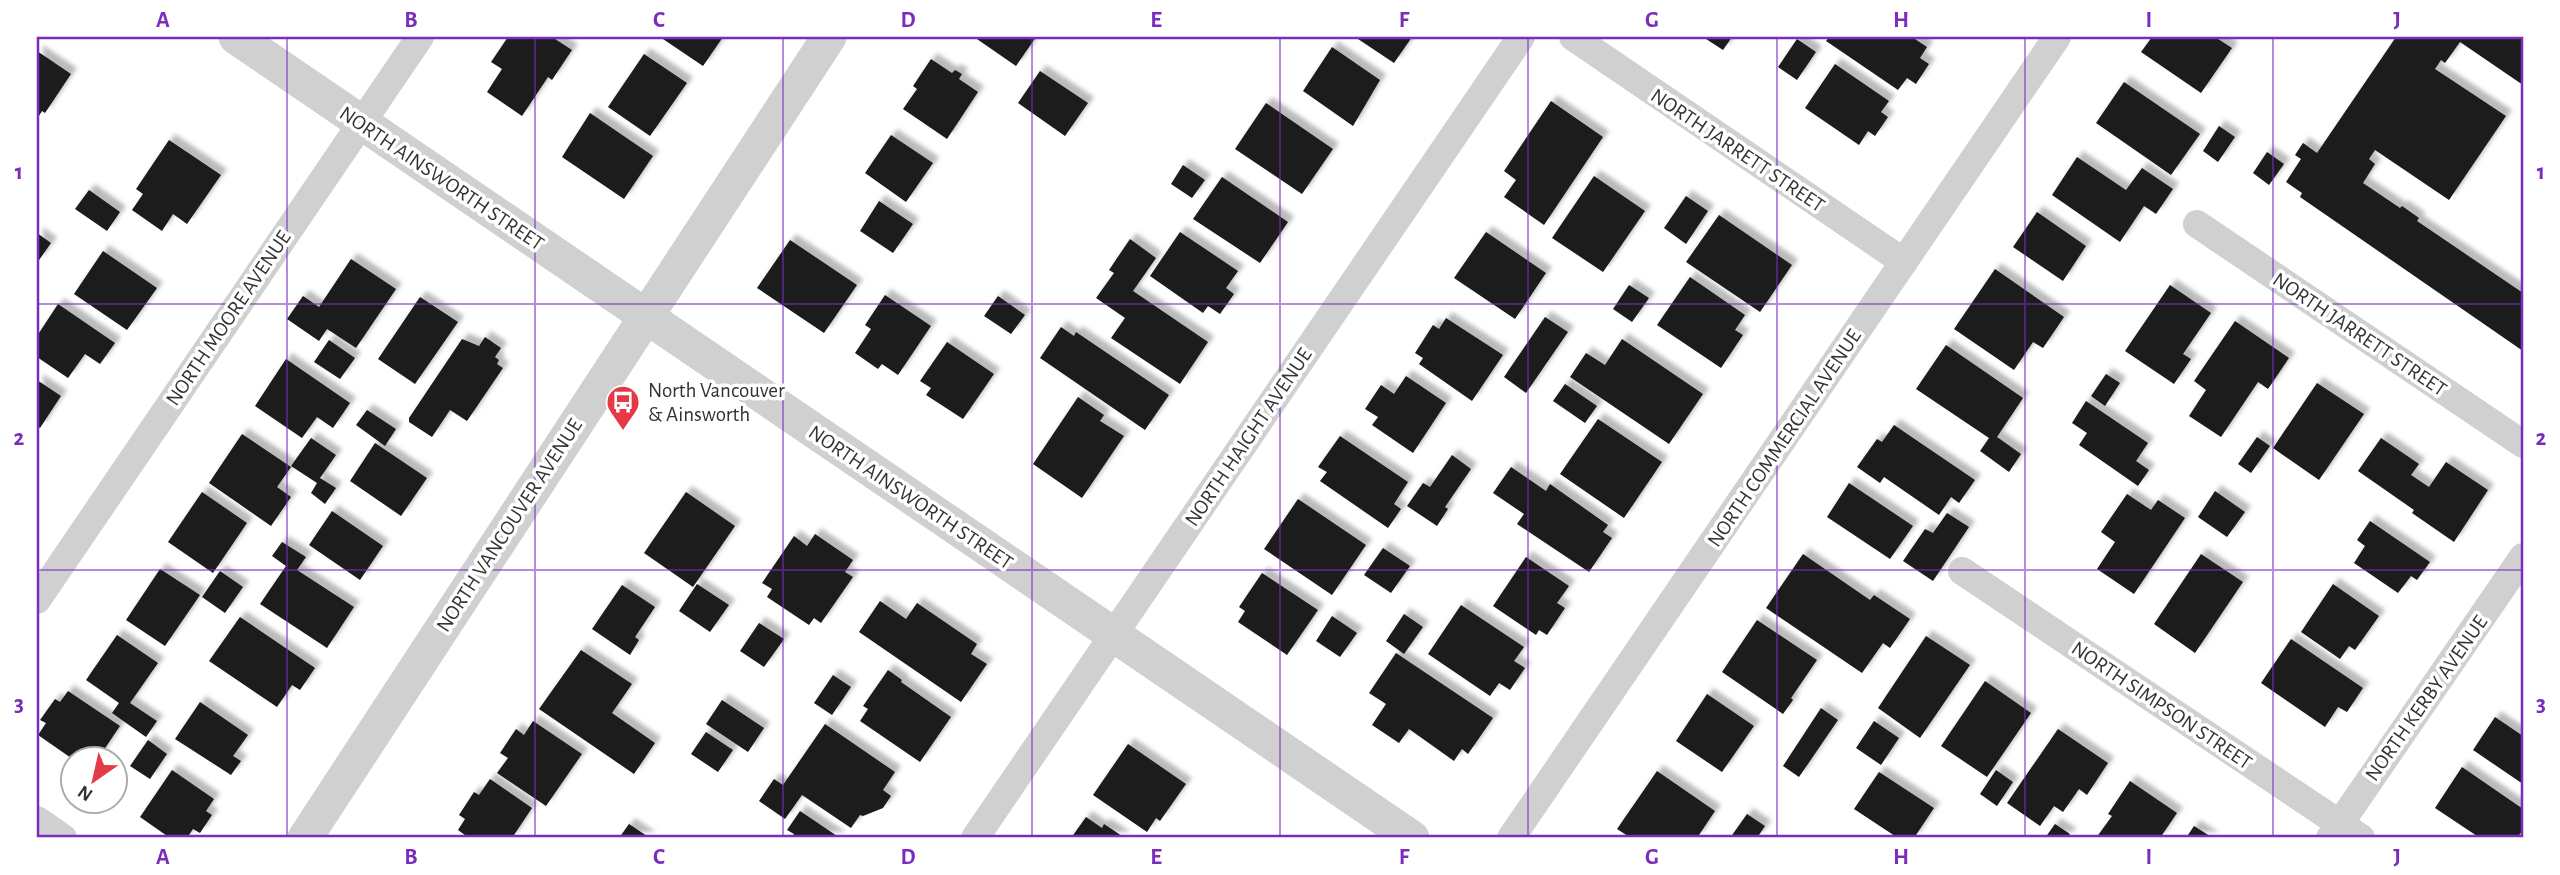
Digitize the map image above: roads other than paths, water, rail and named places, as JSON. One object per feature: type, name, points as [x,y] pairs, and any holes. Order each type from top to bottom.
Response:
[{"type":"street","name":"NORTH AINSWORTH STREET","points":[[236,37],[1412,838]]},
{"type":"street","name":"NORTH MOORE AVENUE","points":[[37,600],[420,37]]},
{"type":"street","name":"NORTH VANCOUVER AVENUE","points":[[305,838],[829,37]]},
{"type":"street","name":"NORTH HAIGHT AVENUE","points":[[975,838],[1521,37]]},
{"type":"street","name":"NORTH JARRETT STREET","points":[[1573,37],[1903,262]]},
{"type":"street","name":"NORTH COMMERCIAL AVENUE","points":[[1511,838],[2057,37]]},
{"type":"street","name":"NORTH JARRETT STREET","points":[[2197,224],[2523,444]]},
{"type":"street","name":"NORTH KERBY AVENUE","points":[[2343,834],[2523,557]]},
{"type":"street","name":"NORTH SIMPSON STREET","points":[[1962,571],[2343,834]]},
{"type":"street","points":[[37,820],[63,838]]},
{"type":"place","name":"North Vancouver & Ainsworth","points":[[623,432]]}]
